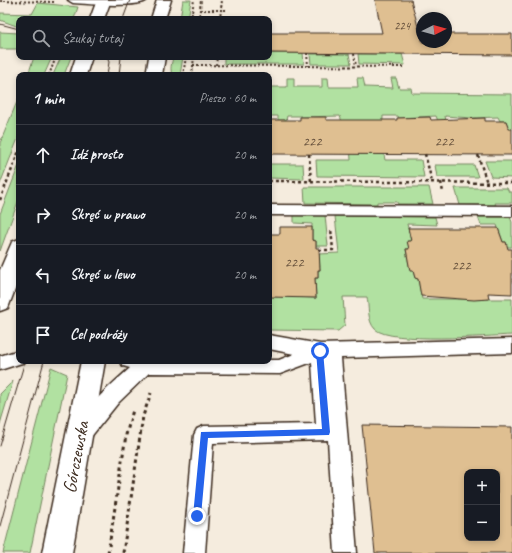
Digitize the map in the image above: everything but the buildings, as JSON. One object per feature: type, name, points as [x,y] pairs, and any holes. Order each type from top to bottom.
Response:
[{"type":"main road","points":[[159,16],[164,0]]},
{"type":"main road","points":[[98,16],[104,1]]},
{"type":"main road","points":[[79,72],[83,60]]},
{"type":"main road","points":[[154,72],[156,60]]},
{"type":"main road","points":[[0,302],[16,266]]},
{"type":"main road","name":"Górczewska","points":[[57,553],[93,364]]},
{"type":"lane","points":[[73,0],[142,0]]},
{"type":"lane","points":[[272,210],[512,211]]},
{"type":"lane","points":[[272,342],[326,351],[512,346]]},
{"type":"lane","points":[[80,435],[105,403],[127,381],[137,364],[280,367],[326,351]]},
{"type":"lane","points":[[194,553],[204,435],[326,432],[326,351]]},
{"type":"lane","points":[[326,351],[346,553]]},
{"type":"lane","points":[[0,363],[16,358]]},
{"type":"path","points":[[191,16],[194,0]]},
{"type":"path","points":[[199,16],[201,0]]},
{"type":"path","points":[[220,16],[222,0]]},
{"type":"path","points":[[0,1],[54,2],[59,4]]},
{"type":"path","points":[[200,10],[228,10]]},
{"type":"path","points":[[307,54],[308,66]]},
{"type":"path","points":[[354,54],[356,66]]},
{"type":"path","points":[[50,72],[55,60]]},
{"type":"path","points":[[184,72],[186,60]]},
{"type":"path","points":[[192,72],[194,60]]},
{"type":"path","points":[[216,65],[217,60]]},
{"type":"path","points":[[193,65],[405,66]]},
{"type":"path","points":[[309,154],[311,182]]},
{"type":"path","points":[[425,154],[432,182]]},
{"type":"path","points":[[478,155],[487,183]]},
{"type":"path","points":[[0,200],[16,159]]},
{"type":"path","points":[[272,181],[512,183]]},
{"type":"path","points":[[319,250],[333,250],[330,210]]},
{"type":"path","points":[[123,553],[143,416],[153,390]]},
{"type":"path","points":[[108,553],[126,435],[133,408]]},
{"type":"green space","points":[[183,0],[191,0],[188,16],[180,16]]},
{"type":"green space","points":[[38,3],[78,7],[75,16],[16,16],[16,26],[0,20],[0,13],[32,14]]},
{"type":"green space","points":[[0,32],[16,33],[16,49],[0,49]]},
{"type":"green space","points":[[272,53],[303,53],[304,64],[224,64],[224,60],[272,60]]},
{"type":"green space","points":[[310,54],[349,54],[351,64],[311,64]]},
{"type":"green space","points":[[358,54],[402,54],[405,65],[359,64]]},
{"type":"green space","points":[[33,60],[51,60],[45,72],[29,72]]},
{"type":"green space","points":[[60,60],[70,60],[65,72],[54,72]]},
{"type":"green space","points":[[172,60],[182,60],[180,72],[172,72]]},
{"type":"green space","points":[[287,78],[294,78],[294,87],[322,87],[322,78],[328,78],[329,87],[358,87],[357,78],[363,78],[365,87],[393,88],[391,78],[396,78],[399,88],[411,88],[412,93],[512,94],[512,129],[509,129],[506,121],[500,121],[498,117],[471,118],[445,116],[446,121],[438,121],[436,116],[399,118],[398,116],[383,116],[382,145],[385,160],[421,160],[424,177],[317,176],[316,160],[351,160],[350,145],[340,116],[287,116],[286,120],[278,120],[278,116],[272,116],[272,87],[287,87]]},
{"type":"green space","points":[[16,104],[16,144],[0,184],[0,143]]},
{"type":"green space","points":[[485,161],[512,161],[512,178],[491,177]]},
{"type":"green space","points":[[272,164],[303,164],[304,179],[272,178]]},
{"type":"green space","points":[[435,165],[474,165],[478,177],[437,177]]},
{"type":"green space","points":[[16,173],[16,207],[0,251],[0,214]]},
{"type":"green space","points":[[304,187],[429,187],[433,204],[398,204],[397,202],[377,202],[377,204],[305,203]]},
{"type":"green space","points":[[455,188],[507,188],[509,192],[512,192],[512,203],[495,203],[496,205],[460,205]]},
{"type":"green space","points":[[294,215],[325,215],[328,246],[316,246],[316,241],[312,241],[312,224],[294,223]]},
{"type":"green space","points":[[335,216],[435,217],[437,225],[407,224],[411,241],[408,241],[409,249],[406,249],[410,270],[413,271],[415,278],[418,279],[422,299],[512,299],[512,335],[419,338],[384,334],[372,326],[369,318],[367,297],[343,297],[345,325],[338,331],[272,330],[272,296],[316,298],[315,278],[318,278],[318,270],[320,270],[319,254],[339,253]]},
{"type":"green space","points":[[478,217],[510,217],[512,222],[512,247],[507,247],[506,242],[503,242],[497,225],[481,225]]},
{"type":"green space","points":[[51,367],[67,374],[30,553],[3,553]]},
{"type":"green space","points":[[13,381],[0,424],[0,394]]},
{"type":"tram line","points":[[124,16],[130,0]]},
{"type":"tram line","points":[[0,24],[16,28]]},
{"type":"tram line","points":[[107,72],[108,60]]},
{"type":"tram line","points":[[119,72],[121,60]]},
{"type":"tram line","points":[[0,446],[24,364]]},
{"type":"tram line","points":[[0,526],[43,364]]},
{"type":"route","points":[[197,516],[204,435],[326,432],[320,351]]}]
